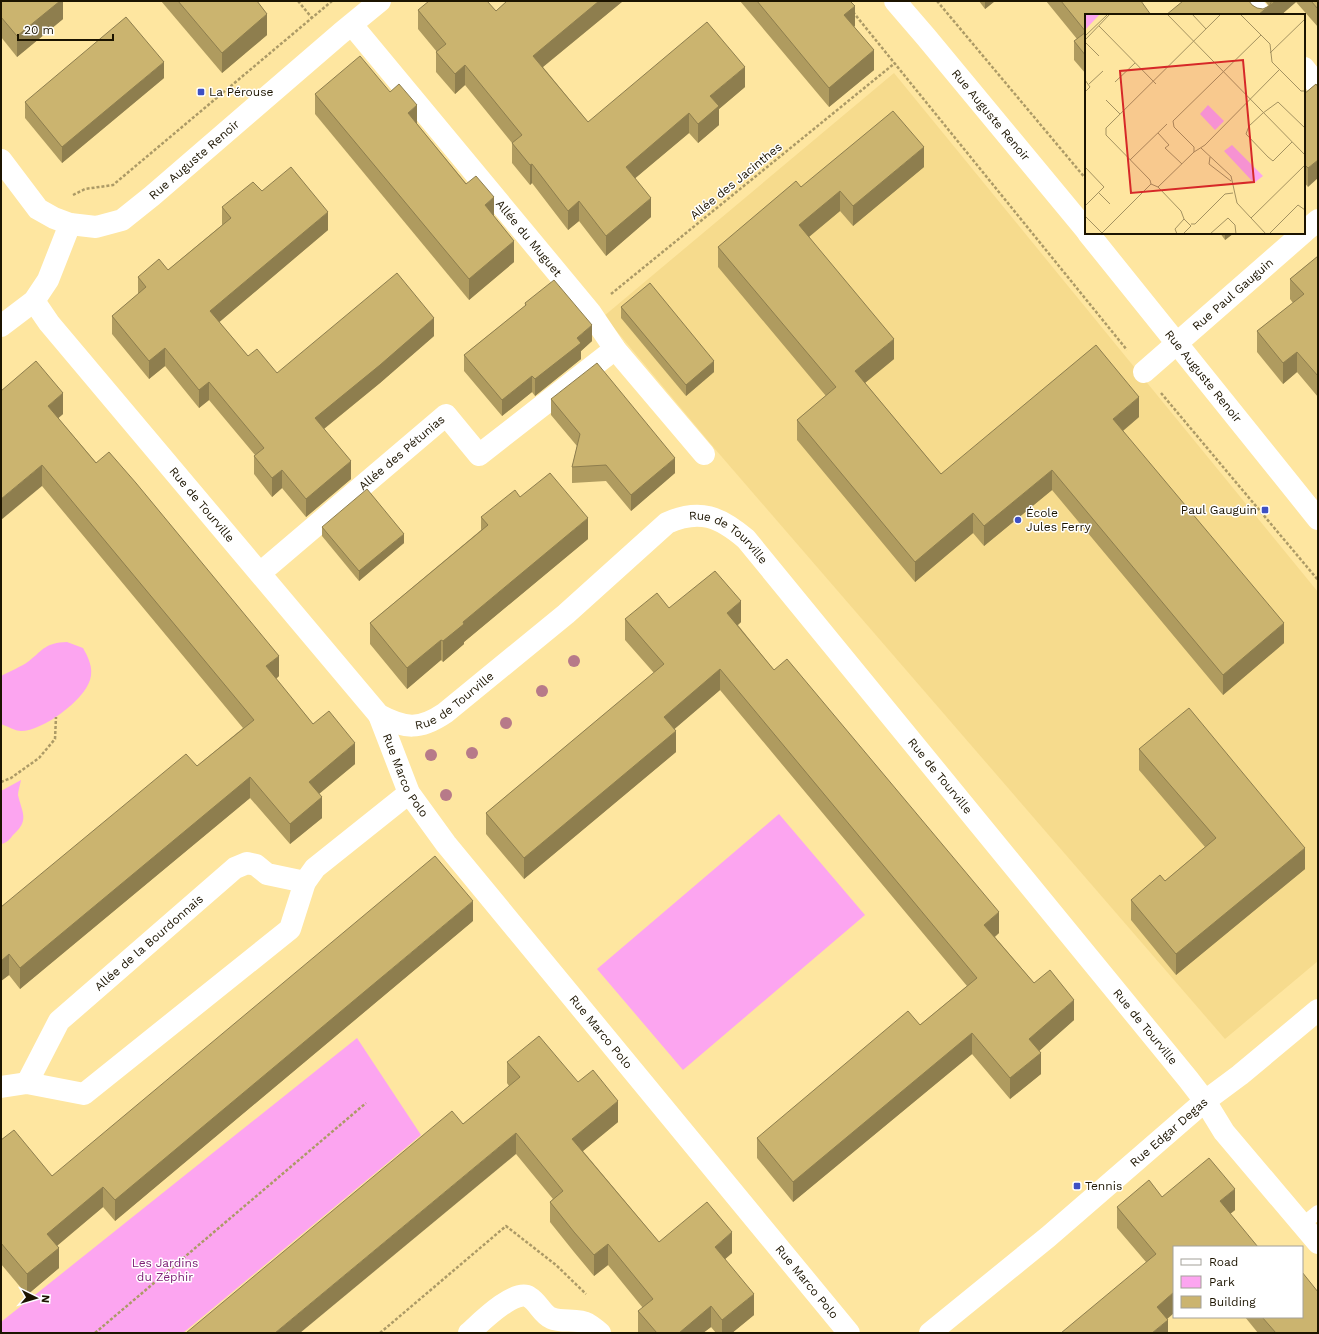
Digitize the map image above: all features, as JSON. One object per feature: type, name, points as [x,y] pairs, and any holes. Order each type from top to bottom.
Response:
[{"type":"street","name":"Rue Auguste Renoir","points":[[1,160],[38,209],[62,221],[96,227],[122,220],[380,1]]},
{"type":"street","name":"Rue Auguste Renoir","points":[[895,1],[1085,229]]},
{"type":"street","points":[[1249,1],[1260,14]]},
{"type":"street","name":"Allée du Muguet","points":[[352,25],[590,312],[615,349],[704,454]]},
{"type":"street","points":[[1305,69],[1318,86]]},
{"type":"street","name":"Rue Paul Gauguin","points":[[1305,232],[1318,220]]},
{"type":"street","points":[[1,326],[34,301],[48,280],[62,221]]},
{"type":"street","name":"Rue Auguste Renoir","points":[[1089,234],[1318,519]]},
{"type":"street","name":"Rue Paul Gauguin","points":[[1144,372],[1303,234]]},
{"type":"street","name":"Rue de Tourville","points":[[34,301],[49,323],[379,715],[391,722],[418,726],[433,722],[566,614],[667,524],[679,518],[695,516],[722,521],[746,539],[1205,1101],[1224,1132],[1310,1218],[1318,1243]]},
{"type":"street","name":"Allée des Pétunias","points":[[260,573],[446,415],[479,455],[615,349]]},
{"type":"street","name":"Rue Marco Polo","points":[[379,715],[409,793],[446,844],[849,1333]]},
{"type":"street","points":[[1,1087],[27,1083],[84,1094],[290,929],[305,882],[315,868],[409,793]]},
{"type":"street","name":"Allée de la Bourdonnais","points":[[27,1083],[59,1021],[235,868],[247,863],[256,865],[267,874],[305,882]]},
{"type":"street","name":"Rue Edgar Degas","points":[[930,1333],[1048,1237],[1205,1101],[1318,1010]]},
{"type":"street","points":[[469,1333],[509,1300],[519,1295],[529,1296],[550,1317],[561,1321],[587,1323],[600,1333]]},
{"type":"path","points":[[62,221],[66,198],[85,189],[113,185],[332,1]]},
{"type":"path","points":[[937,1],[1085,178]]},
{"type":"path","points":[[848,7],[895,63],[1144,372],[1318,580]]},
{"type":"path","name":"Allée des Jacinthes","points":[[590,312],[895,63]]},
{"type":"path","points":[[1,782],[11,778],[39,758],[51,744],[55,739],[56,717]]},
{"type":"path","points":[[95,1333],[366,1103]]},
{"type":"shaded area","name":"École Jules Ferry","points":[[894,73],[1318,592],[1318,961],[1225,1039],[715,449],[604,316]]},
{"type":"green space","points":[[67,642],[83,648],[91,667],[90,680],[80,696],[62,713],[30,730],[19,731],[1,724],[1,676],[26,663],[45,647]]},
{"type":"green space","points":[[21,780],[18,795],[23,812],[22,825],[5,843],[1,844],[1,791]]},
{"type":"green space","points":[[779,814],[865,915],[683,1070],[597,969]]},
{"type":"green space","name":"Les Jardins du Zéphir","points":[[357,1038],[421,1135],[183,1333],[1,1333],[1,1322]]},
{"type":"building","points":[[1,1],[60,1],[17,36],[1,17]]},
{"type":"building","points":[[178,1],[257,1],[267,14],[222,53]]},
{"type":"building","points":[[429,1],[487,1],[496,11],[507,1],[599,1],[533,56],[588,122],[707,22],[745,67],[710,96],[719,106],[698,124],[689,113],[626,167],[651,198],[606,236],[579,201],[568,211],[532,164],[530,165],[512,143],[522,135],[465,65],[455,74],[436,52],[446,44],[418,10]]},
{"type":"building","points":[[757,1],[850,1],[855,6],[844,15],[874,50],[829,88]]},
{"type":"building","points":[[1061,1],[1141,1],[1150,14],[1085,14],[1085,31]]},
{"type":"building","points":[[1183,1],[1249,1],[1257,8],[1263,9],[1269,6],[1259,14],[1167,14]]},
{"type":"building","points":[[1311,1],[1318,1],[1318,9]]},
{"type":"building","points":[[126,17],[164,62],[62,147],[25,102]]},
{"type":"building","points":[[1085,33],[1085,55],[1074,41]]},
{"type":"building","points":[[360,56],[390,92],[399,84],[417,105],[408,113],[466,184],[476,176],[494,197],[485,205],[514,241],[469,279],[315,94]]},
{"type":"building","points":[[1316,84],[1318,87],[1318,160],[1308,168],[1305,165],[1305,93]]},
{"type":"building","points":[[893,111],[924,147],[853,206],[840,191],[799,225],[894,339],[855,371],[941,474],[1096,345],[1139,397],[1113,419],[1284,623],[1223,675],[1052,470],[984,526],[973,513],[915,562],[797,420],[836,387],[718,247],[796,181],[801,187]]},
{"type":"building","points":[[291,167],[328,212],[210,311],[248,356],[257,349],[277,373],[397,273],[434,318],[380,365],[315,418],[351,461],[306,499],[282,470],[272,478],[254,456],[264,448],[209,382],[199,390],[165,348],[149,361],[112,316],[146,287],[138,277],[159,259],[168,270],[231,218],[222,207],[253,182],[262,191]]},
{"type":"building","points":[[1318,256],[1318,376],[1297,352],[1283,363],[1257,331],[1304,294],[1290,279]]},
{"type":"building","points":[[554,280],[592,325],[577,338],[581,343],[535,379],[532,376],[502,400],[464,355],[526,305],[525,303]]},
{"type":"building","points":[[650,283],[714,361],[686,385],[621,307]]},
{"type":"building","points":[[36,361],[63,393],[48,406],[96,463],[109,452],[136,483],[279,656],[266,666],[313,724],[329,711],[355,743],[309,782],[322,797],[290,824],[250,777],[20,968],[9,954],[1,961],[1,907],[186,754],[197,766],[254,720],[42,465],[1,499],[1,391]]},
{"type":"building","points":[[597,363],[675,458],[631,495],[606,465],[572,467],[580,434],[551,399]]},
{"type":"building","points":[[550,473],[588,518],[463,622],[464,624],[443,641],[441,640],[407,668],[370,623],[488,525],[481,517],[515,490],[520,497]]},
{"type":"building","points":[[367,489],[404,534],[359,571],[322,527]]},
{"type":"building","points":[[715,571],[741,601],[727,613],[774,670],[787,659],[999,912],[984,925],[1034,983],[1050,970],[1074,1000],[1029,1039],[1041,1053],[1010,1078],[972,1033],[793,1182],[757,1138],[908,1011],[920,1025],[977,978],[720,669],[664,717],[676,731],[524,858],[486,813],[664,664],[625,619],[657,593],[669,608]]},
{"type":"building","points":[[1189,708],[1305,848],[1176,954],[1131,900],[1160,875],[1165,881],[1216,838],[1139,749]]},
{"type":"building","points":[[435,856],[473,901],[115,1200],[103,1187],[47,1234],[59,1248],[27,1274],[1,1243],[1,1140],[14,1130],[52,1176]]},
{"type":"building","points":[[539,1036],[578,1082],[593,1070],[618,1101],[572,1139],[659,1242],[707,1202],[732,1232],[715,1247],[754,1294],[722,1320],[711,1306],[679,1333],[657,1333],[638,1311],[653,1299],[608,1244],[594,1255],[574,1232],[550,1202],[563,1191],[516,1133],[275,1333],[186,1333],[452,1111],[463,1124],[520,1077],[507,1062]]},
{"type":"building","points":[[1209,1158],[1235,1189],[1220,1201],[1257,1246],[1173,1246],[1173,1293],[1157,1307],[1168,1320],[1152,1333],[1061,1333],[1156,1254],[1117,1207],[1149,1180],[1162,1197]]},
{"type":"building","points":[[1303,1273],[1318,1292],[1318,1333],[1276,1333],[1263,1318],[1303,1318]]},
{"type":"place","name":"La Pérouse","points":[[201,92]]},
{"type":"place","name":"Paul Gauguin","points":[[1265,510]]},
{"type":"place","name":"École Jules Ferry","points":[[1018,520]]},
{"type":"place","name":"Tennis","points":[[1077,1186]]}]
